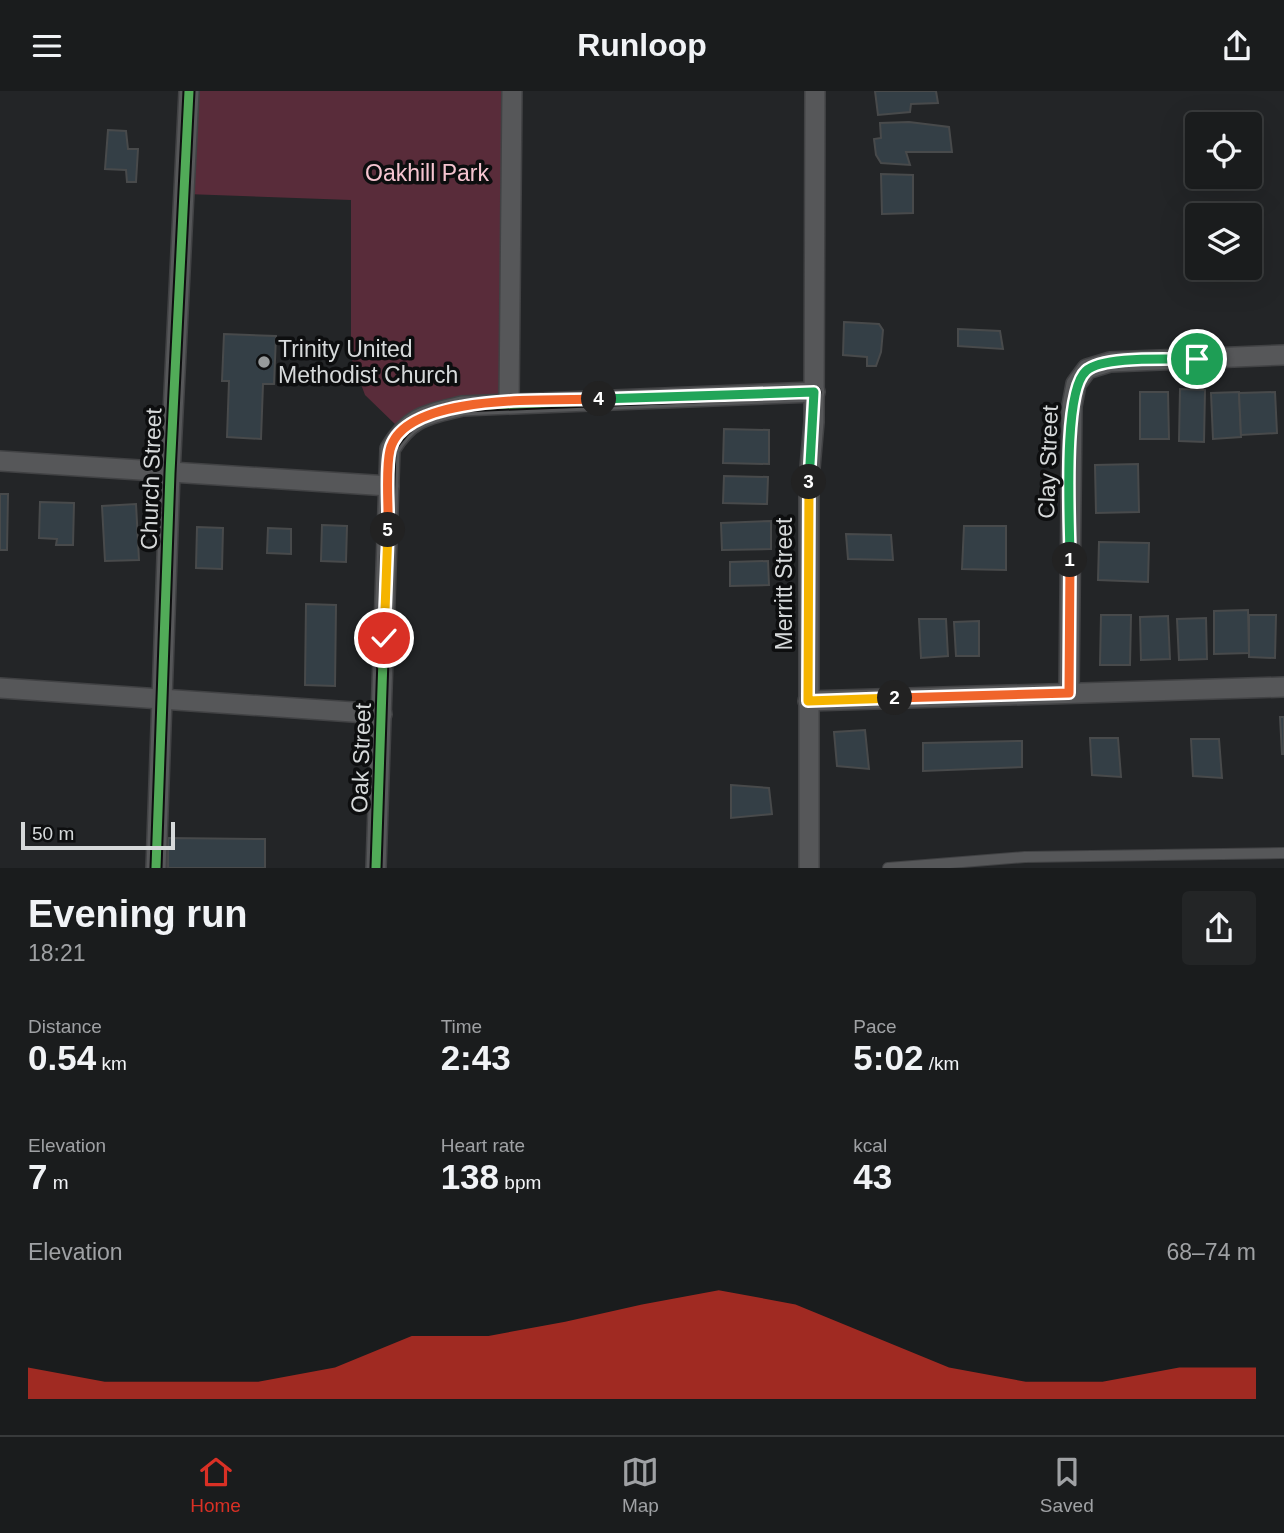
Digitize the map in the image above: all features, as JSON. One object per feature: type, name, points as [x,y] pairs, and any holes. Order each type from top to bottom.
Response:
[{"type":"street","name":"Church Street","points":[[156,868],[170,473],[189,91]]},
{"type":"street","points":[[509,403],[512,91]]},
{"type":"street","name":"Merritt Street","points":[[808,868],[809,479],[814,392],[815,91]]},
{"type":"street","name":"Clay Street","points":[[1069,693],[1072,406],[1076,384],[1087,369],[1110,362],[1284,355]]},
{"type":"street","name":"Oak Street","points":[[376,868],[390,449],[402,428],[426,415],[462,406],[814,392]]},
{"type":"street","points":[[0,461],[390,487]]},
{"type":"street","points":[[808,701],[1284,687]]},
{"type":"street","points":[[0,688],[382,714]]},
{"type":"lane","points":[[888,868],[971,865],[1066,856],[1284,853]]},
{"type":"lane","points":[[1057,868],[1066,856]]},
{"type":"green space","name":"Oakhill Park","points":[[192,91],[509,91],[505,397],[397,426],[365,395],[351,357],[351,200],[186,194]]},
{"type":"building","points":[[875,91],[936,91],[938,103],[911,104],[910,112],[878,115]]},
{"type":"building","points":[[909,122],[949,127],[952,152],[906,152],[910,165],[881,163],[876,155],[874,139],[881,138],[880,123]]},
{"type":"building","points":[[108,130],[126,131],[128,149],[138,149],[136,182],[127,182],[126,170],[105,169]]},
{"type":"building","points":[[881,174],[913,175],[913,213],[882,214]]},
{"type":"building","points":[[844,322],[879,324],[883,330],[881,352],[876,366],[867,366],[867,357],[843,355]]},
{"type":"building","points":[[958,329],[1000,331],[1003,349],[958,346]]},
{"type":"building","points":[[224,334],[276,336],[274,384],[263,384],[261,439],[227,437],[229,381],[222,381]]},
{"type":"building","points":[[1180,389],[1205,390],[1204,442],[1179,441]]},
{"type":"building","points":[[1140,392],[1168,392],[1169,439],[1140,439]]},
{"type":"building","points":[[1239,392],[1241,437],[1213,439],[1211,393]]},
{"type":"building","points":[[1275,392],[1277,433],[1241,435],[1239,393]]},
{"type":"building","points":[[724,429],[769,430],[769,464],[723,463]]},
{"type":"building","points":[[1138,464],[1139,512],[1096,513],[1095,465]]},
{"type":"building","points":[[724,476],[768,477],[767,504],[723,503]]},
{"type":"building","points":[[0,494],[8,494],[7,550],[0,550]]},
{"type":"building","points":[[40,502],[74,503],[73,545],[56,545],[57,539],[39,538]]},
{"type":"building","points":[[136,504],[139,560],[105,561],[102,506]]},
{"type":"building","points":[[771,521],[771,549],[722,550],[721,523]]},
{"type":"building","points":[[322,525],[347,526],[346,562],[321,561]]},
{"type":"building","points":[[964,526],[1006,526],[1006,570],[962,569]]},
{"type":"building","points":[[197,527],[223,528],[222,569],[196,568]]},
{"type":"building","points":[[268,528],[291,529],[291,554],[267,553]]},
{"type":"building","points":[[846,534],[891,535],[893,560],[848,559]]},
{"type":"building","points":[[1099,542],[1149,543],[1148,582],[1098,580]]},
{"type":"building","points":[[768,561],[769,585],[730,586],[730,562]]},
{"type":"building","points":[[306,604],[336,605],[335,686],[305,685]]},
{"type":"building","points":[[1248,610],[1249,653],[1214,654],[1214,611]]},
{"type":"building","points":[[1101,615],[1131,615],[1130,665],[1100,665]]},
{"type":"building","points":[[1249,615],[1276,615],[1275,658],[1249,657]]},
{"type":"building","points":[[1168,616],[1170,659],[1141,660],[1140,617]]},
{"type":"building","points":[[1206,618],[1207,659],[1179,660],[1177,619]]},
{"type":"building","points":[[919,619],[946,619],[948,656],[921,658]]},
{"type":"building","points":[[979,621],[979,656],[956,656],[954,622]]},
{"type":"building","points":[[1280,717],[1284,717],[1284,754],[1282,754]]},
{"type":"building","points":[[865,730],[869,769],[837,766],[834,732]]},
{"type":"building","points":[[1090,738],[1118,738],[1121,777],[1092,775]]},
{"type":"building","points":[[1191,739],[1219,739],[1222,778],[1193,776]]},
{"type":"building","points":[[1022,741],[1022,767],[923,771],[923,743]]},
{"type":"building","points":[[731,785],[769,788],[772,814],[731,818]]},
{"type":"building","points":[[168,838],[265,839],[265,868],[168,868]]},
{"type":"cycle path","points":[[156,868],[170,473],[189,91]]},
{"type":"cycle path","points":[[376,868],[390,449],[397,438],[420,419],[462,406],[815,392]]},
{"type":"place","name":"Trinity United Methodist Church","points":[[264,362]]},
{"type":"route","points":[[384,638],[390,449],[402,428],[426,415],[462,406],[814,392],[809,479],[808,701],[1069,693],[1070,462],[1072,406],[1076,384],[1087,369],[1110,362],[1197,359]]}]
